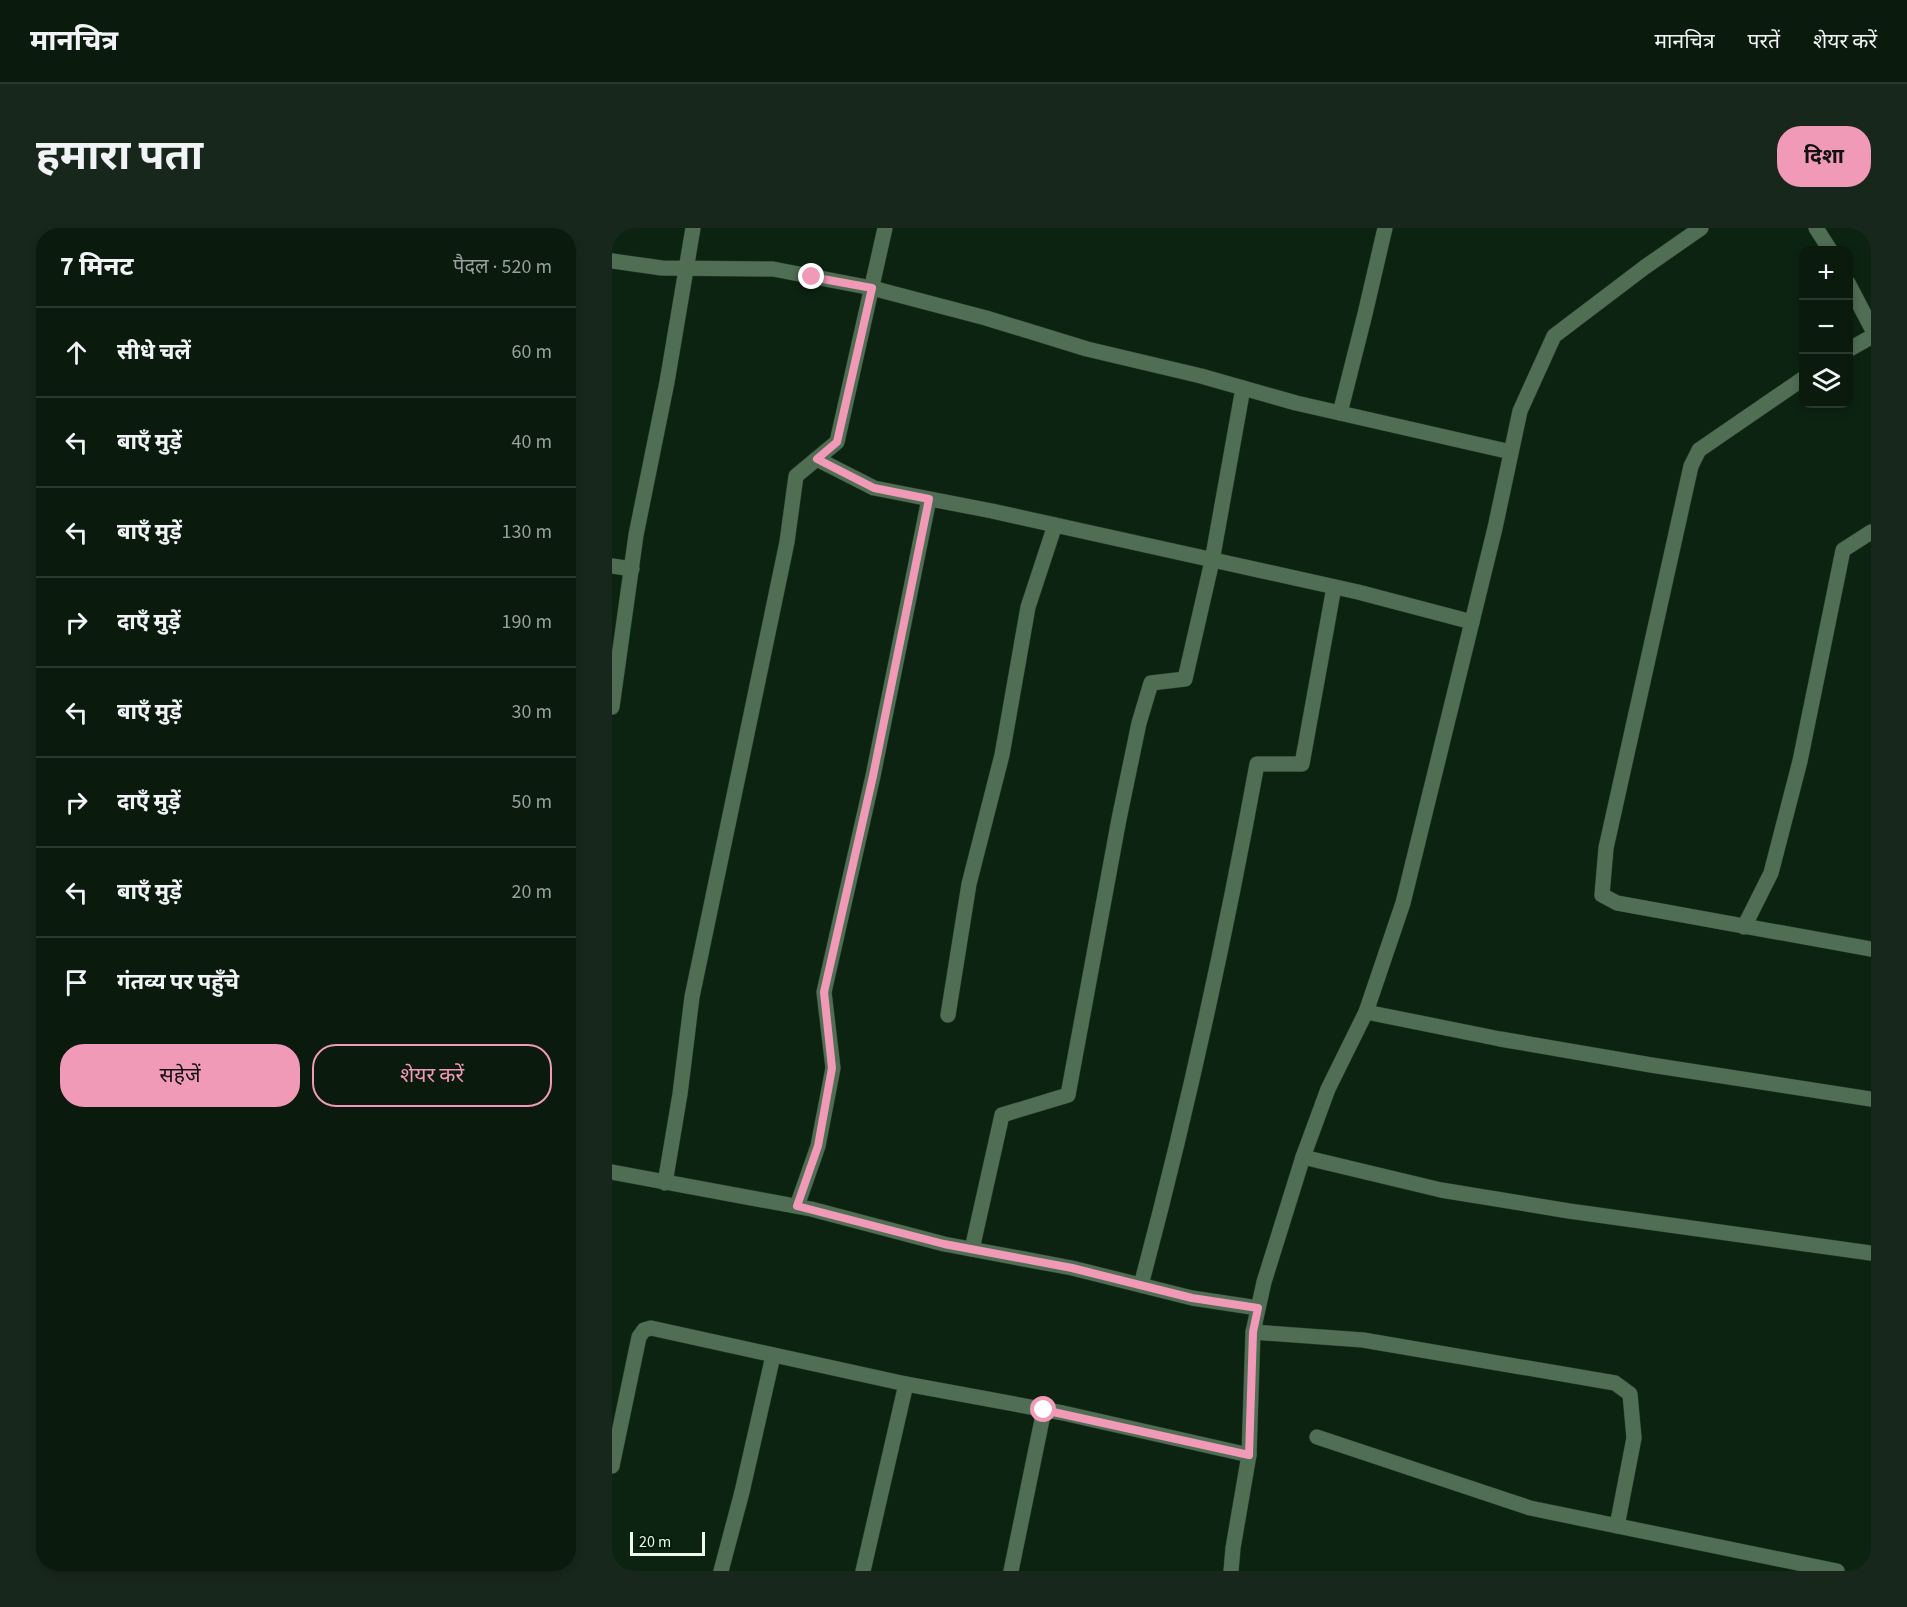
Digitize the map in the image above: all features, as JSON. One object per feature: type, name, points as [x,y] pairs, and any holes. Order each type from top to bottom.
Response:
[{"type":"street","points":[[612,707],[636,535],[667,382],[693,228]]},
{"type":"street","points":[[665,1183],[680,1094],[692,997],[788,542],[796,476],[837,442],[885,228]]},
{"type":"street","points":[[1340,413],[1384,228]]},
{"type":"street","points":[[1232,1571],[1233,1548],[1249,1455],[1253,1332],[1264,1282],[1303,1157],[1328,1089],[1366,1012],[1403,903],[1472,622],[1520,411],[1554,336],[1701,228]]},
{"type":"street","points":[[1816,228],[1827,246]]},
{"type":"street","points":[[612,261],[662,268],[773,269],[872,288],[1296,403],[1511,452]]},
{"type":"street","points":[[1853,293],[1871,327]]},
{"type":"street","points":[[1853,347],[1871,337]]},
{"type":"street","points":[[1799,381],[1699,450],[1691,466],[1606,848],[1602,895],[1617,903],[1871,949]]},
{"type":"street","points":[[972,1249],[1002,1115],[1068,1095],[1139,723],[1151,683],[1185,679],[1212,561],[1243,388]]},
{"type":"street","points":[[817,459],[874,488],[1055,525],[1334,587],[1472,622]]},
{"type":"street","points":[[797,1206],[818,1146],[832,1068],[824,992],[871,787],[929,499]]},
{"type":"street","points":[[948,1015],[969,884],[1002,755],[1028,607],[1055,525]]},
{"type":"street","points":[[1744,927],[1771,873],[1800,761],[1843,550],[1871,532]]},
{"type":"street","points":[[612,566],[632,569]]},
{"type":"street","points":[[1141,1285],[1169,1183],[1233,895],[1257,764],[1302,764],[1334,587]]},
{"type":"street","points":[[1366,1012],[1500,1039],[1639,1063],[1871,1099]]},
{"type":"street","points":[[1303,1157],[1441,1190],[1569,1211],[1871,1253]]},
{"type":"street","points":[[612,1172],[797,1206],[944,1244],[1072,1268],[1192,1298],[1258,1308]]},
{"type":"street","points":[[612,1466],[639,1337],[644,1330],[651,1328],[773,1356],[1044,1410],[1249,1455]]},
{"type":"street","points":[[1253,1332],[1363,1340],[1615,1383],[1630,1394],[1634,1438],[1617,1526]]},
{"type":"street","points":[[721,1571],[742,1492],[773,1356]]},
{"type":"street","points":[[863,1571],[906,1384]]},
{"type":"street","points":[[1011,1571],[1044,1410]]},
{"type":"street","points":[[1317,1437],[1530,1508],[1837,1571]]},
{"type":"route","points":[[812,277],[872,288],[837,442],[817,459],[874,488],[929,499],[873,776],[824,992],[832,1068],[818,1146],[797,1206],[944,1244],[1072,1268],[1192,1298],[1258,1308],[1253,1332],[1249,1455],[1044,1410]]}]
